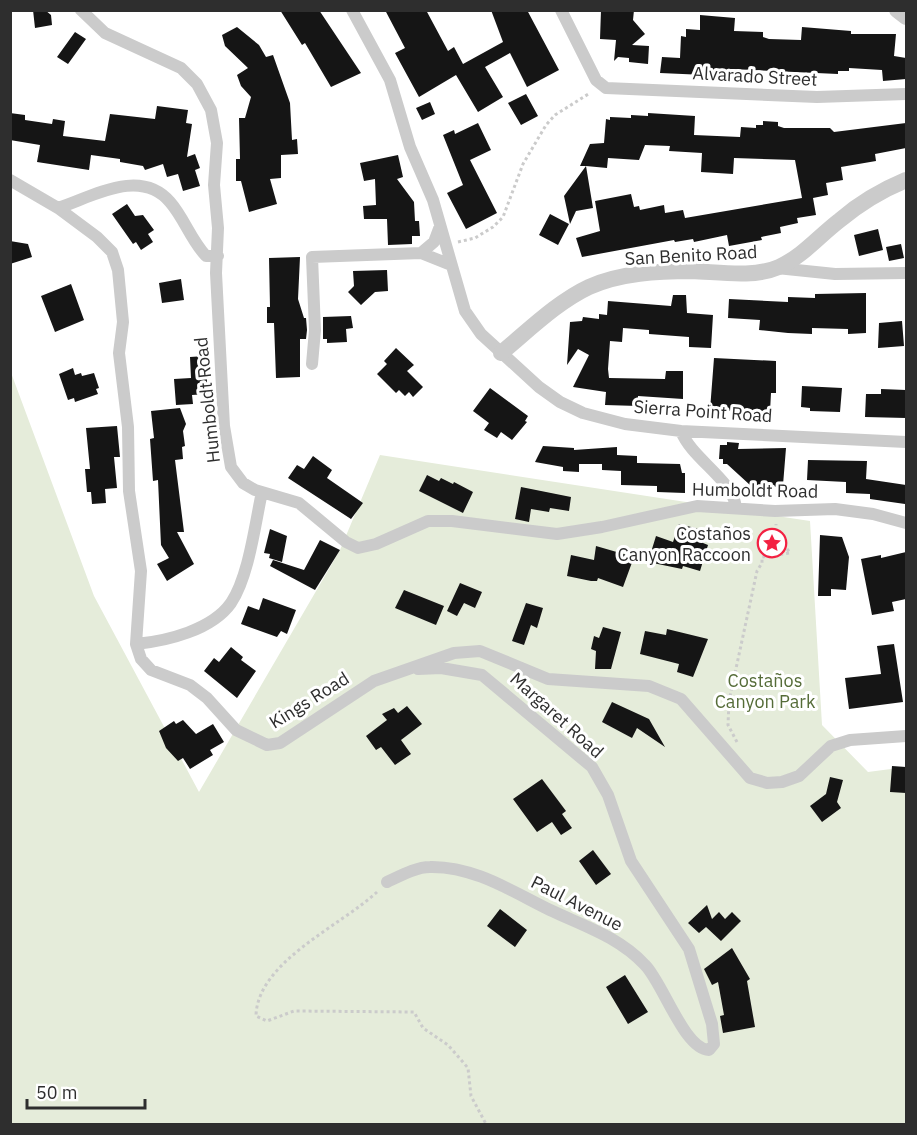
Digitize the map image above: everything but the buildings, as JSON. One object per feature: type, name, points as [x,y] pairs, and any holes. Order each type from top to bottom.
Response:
[{"type":"street","name":"Humboldt Road","points":[[81,10],[105,33],[181,68],[197,84],[208,102],[217,143],[214,185],[218,256],[219,363],[226,446],[236,476],[262,492],[299,503],[346,542],[358,548],[376,544],[428,521],[460,521],[557,534],[602,527],[685,507],[736,507],[775,511],[835,509],[873,514],[906,524]]},
{"type":"street","name":"Sierra Point Road","points":[[352,10],[390,80],[410,147],[433,200],[458,294],[469,319],[501,353],[549,395],[577,410],[603,420],[681,431],[906,442]]},
{"type":"street","points":[[561,10],[602,86]]},
{"type":"street","points":[[897,10],[906,17]]},
{"type":"street","name":"Alvarado Street","points":[[602,86],[615,89],[640,88],[816,97],[906,94]]},
{"type":"street","points":[[10,180],[58,208],[112,252],[118,270],[123,322],[119,353],[128,427],[129,491],[141,571],[136,644],[163,640],[188,631],[218,615],[230,603],[242,574],[262,492]]},
{"type":"street","points":[[777,268],[802,254],[838,221],[869,199],[906,180]]},
{"type":"street","points":[[58,208],[122,185],[146,186],[170,201],[206,256],[218,256]]},
{"type":"street","points":[[421,253],[434,242],[440,226]]},
{"type":"street","points":[[312,364],[315,330],[312,257],[421,253],[451,265]]},
{"type":"street","name":"San Benito Road","points":[[501,353],[569,299],[601,283],[656,272],[730,272],[777,268],[835,274],[906,273]]},
{"type":"street","points":[[681,431],[691,450],[732,495],[736,507]]},
{"type":"street","name":"Kings Road","points":[[136,644],[141,659],[151,670],[190,685],[207,698],[236,730],[267,745],[280,743],[348,696],[402,670],[454,653],[480,651],[548,679],[649,686],[681,699],[750,778],[767,783],[782,782],[799,776],[831,746],[850,740],[906,736]]},
{"type":"street","name":"Margaret Road","points":[[402,670],[441,668],[482,675],[592,767],[608,795],[631,861],[689,949],[712,1024],[714,1044],[709,1050],[703,1050]]},
{"type":"street","name":"Paul Avenue","points":[[387,882],[430,867],[462,873],[510,889],[599,931],[630,951],[646,965],[690,1039],[703,1050]]},
{"type":"path","points":[[446,245],[475,238],[498,222],[529,152],[546,125],[555,115],[602,86]]},
{"type":"path","points":[[738,744],[728,725],[729,701],[757,571],[762,557],[790,553],[776,533],[775,511]]},
{"type":"path","points":[[387,882],[362,906],[293,955],[261,991],[256,1016],[267,1021],[294,1011],[414,1012],[423,1028],[448,1045],[468,1068],[471,1096],[486,1125]]},
{"type":"green space","name":"Costaños Canyon Park","points":[[10,370],[94,596],[199,792],[340,550],[380,455],[810,521],[822,725],[868,772],[906,767],[906,1124],[11,1124]]},
{"type":"place","name":"Costaños Canyon Raccoon","points":[[772,543]]}]
